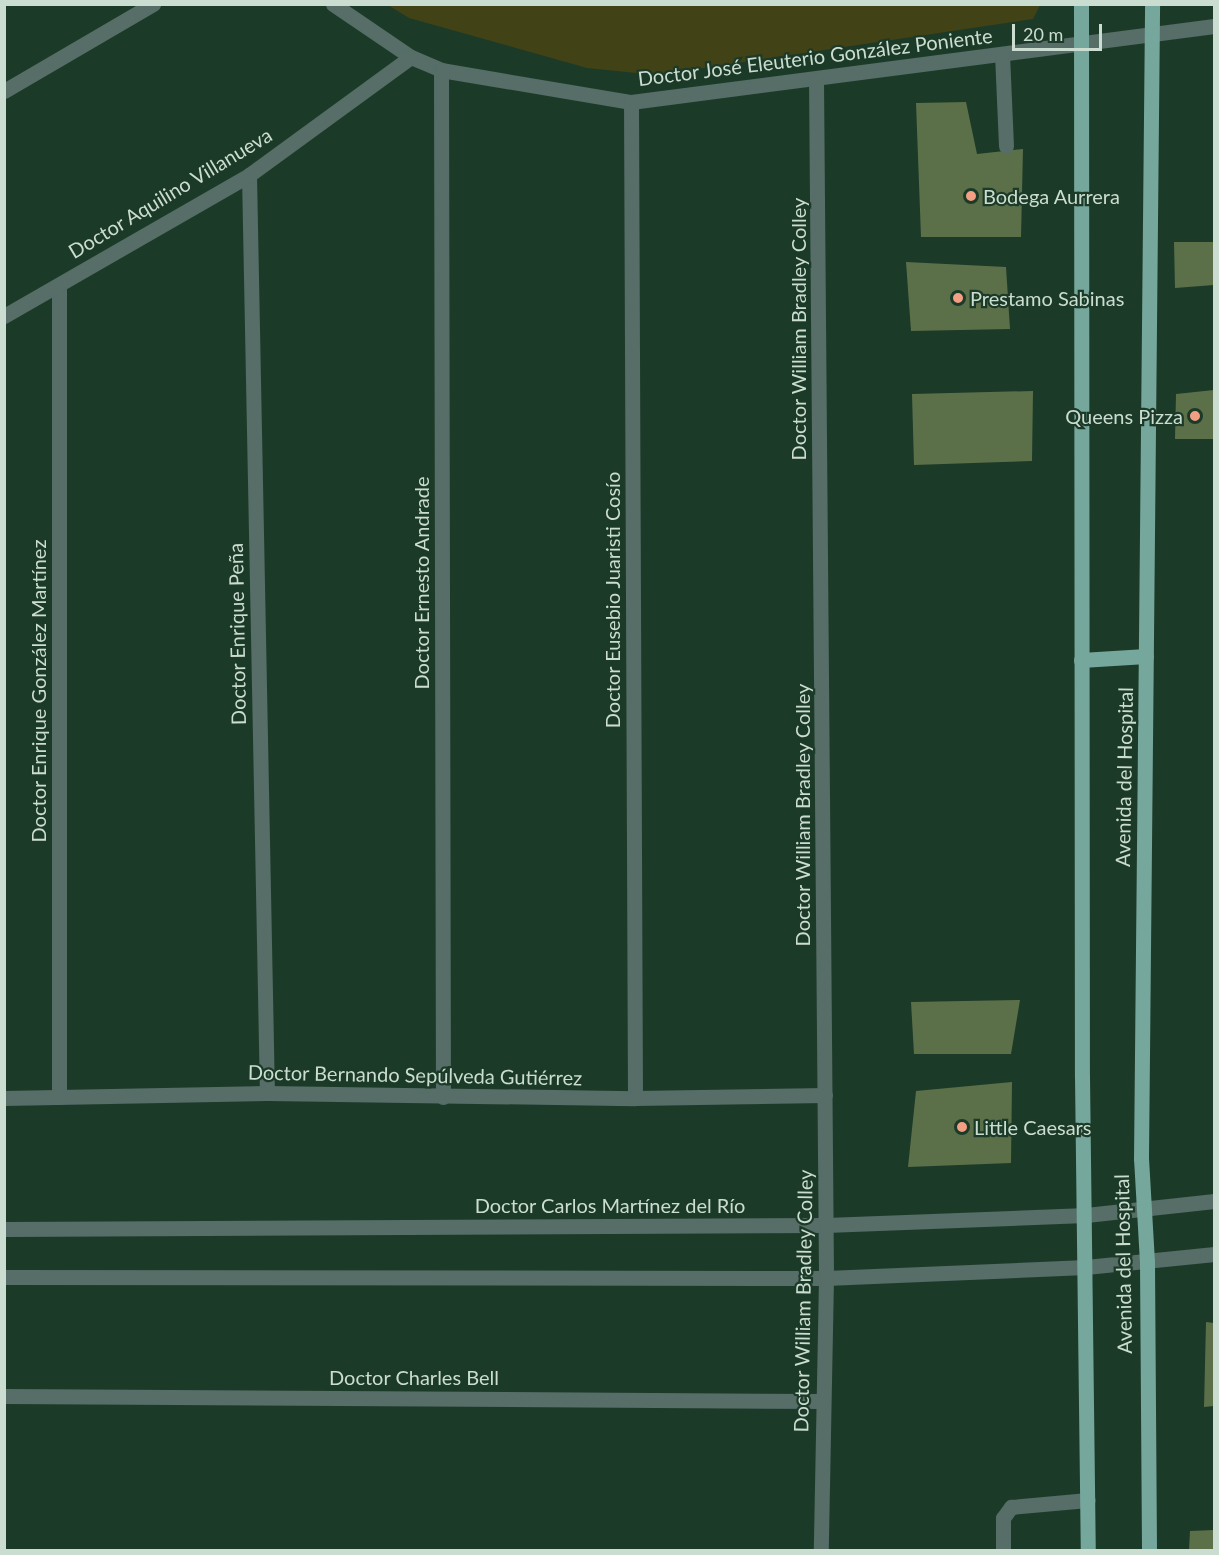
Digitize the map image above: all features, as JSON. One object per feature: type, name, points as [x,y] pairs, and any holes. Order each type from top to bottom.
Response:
[{"type":"main road","name":"Avenida del Hospital","points":[[1081,4],[1081,660],[1088,1551]]},
{"type":"main road","name":"Avenida del Hospital","points":[[1149,1551],[1147,1262],[1141,1148],[1152,4]]},
{"type":"main road","points":[[1081,660],[1146,656]]},
{"type":"street","points":[[4,91],[153,4]]},
{"type":"street","name":"Doctor José Eleuterio González Poniente","points":[[333,4],[411,57],[441,70],[631,102],[816,80],[1215,26]]},
{"type":"street","points":[[1002,54],[1006,146]]},
{"type":"street","name":"Doctor Aquilino Villanueva","points":[[4,316],[249,175],[411,57]]},
{"type":"street","name":"Doctor Ernesto Andrade","points":[[441,70],[444,1097]]},
{"type":"street","name":"Doctor William Bradley Colley","points":[[816,80],[826,1225],[821,1551]]},
{"type":"street","name":"Doctor Eusebio Juaristi Cosío","points":[[631,102],[635,1098]]},
{"type":"street","name":"Doctor Enrique Peña","points":[[249,175],[267,1093]]},
{"type":"street","name":"Doctor Enrique González Martínez","points":[[59,285],[59,1097]]},
{"type":"street","name":"Doctor Bernando Sepúlveda Gutiérrez","points":[[4,1098],[267,1093],[635,1098],[825,1095]]},
{"type":"street","name":"Doctor Carlos Martínez del Río","points":[[4,1228],[826,1225],[1086,1215],[1215,1201]]},
{"type":"street","points":[[4,1277],[826,1278],[1086,1267],[1215,1254]]},
{"type":"street","name":"Doctor Charles Bell","points":[[4,1396],[823,1401]]},
{"type":"street","points":[[1003,1551],[1003,1518],[1011,1507],[1088,1500]]},
{"type":"shaded area","points":[[388,5],[1040,5],[1033,19],[656,75],[587,68],[409,18]]},
{"type":"building","name":"Bodega Aurrera","points":[[966,102],[977,154],[1023,149],[1021,237],[921,237],[916,103]]},
{"type":"building","points":[[1174,242],[1214,242],[1214,285],[1175,288]]},
{"type":"building","name":"Prestamo Sabinas","points":[[906,262],[1006,267],[1010,329],[911,331]]},
{"type":"building","name":"Queens Pizza","points":[[1214,390],[1214,439],[1175,439],[1176,394]]},
{"type":"building","points":[[1033,391],[1032,461],[914,465],[912,394]]},
{"type":"building","points":[[1020,1000],[1011,1054],[914,1054],[911,1002]]},
{"type":"building","name":"Little Caesars","points":[[1012,1082],[1011,1163],[908,1167],[916,1091]]},
{"type":"building","points":[[1206,1322],[1214,1323],[1214,1406],[1204,1407]]},
{"type":"building","points":[[1214,1530],[1214,1550],[1189,1550],[1190,1531]]},
{"type":"place","name":"Bodega Aurrera","points":[[971,196]]},
{"type":"place","name":"Prestamo Sabinas","points":[[958,298]]},
{"type":"place","name":"Queens Pizza","points":[[1195,416]]},
{"type":"place","name":"Little Caesars","points":[[962,1127]]}]
